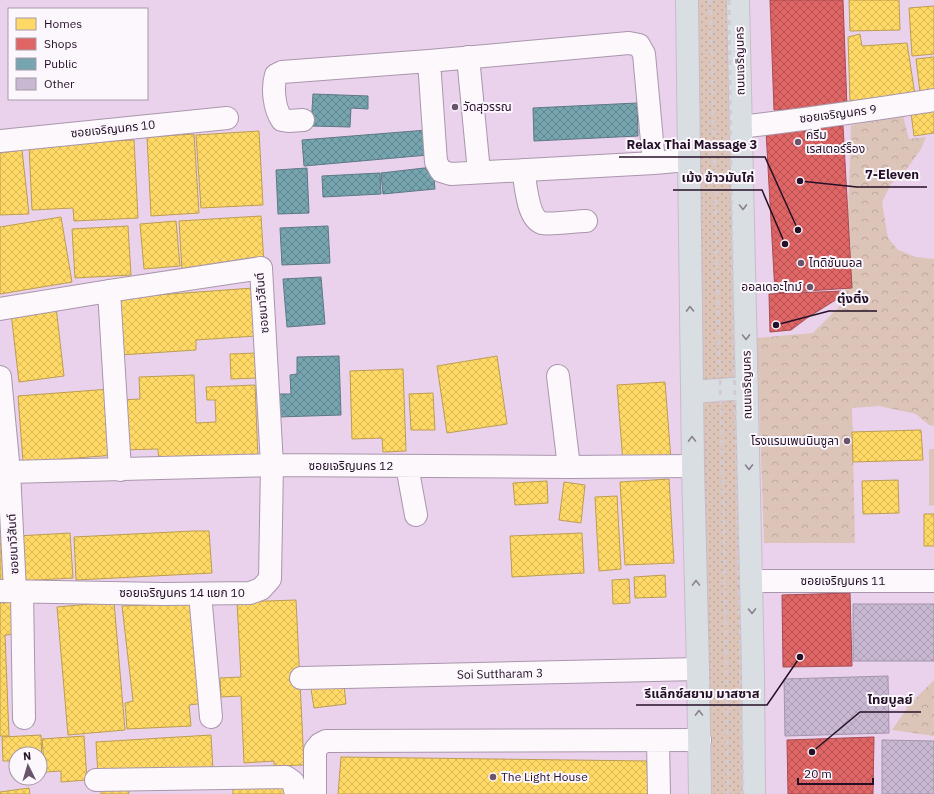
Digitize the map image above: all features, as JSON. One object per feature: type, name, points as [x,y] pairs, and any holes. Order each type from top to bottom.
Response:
[{"type":"main road","points":[[687,0],[693,466],[700,794]]},
{"type":"main road","name":"ถนนเจริญนคร","points":[[738,0],[752,581],[754,794]]},
{"type":"main road","points":[[692,392],[747,388]]},
{"type":"street","points":[[303,120],[282,120],[277,113],[274,82],[276,75],[282,72],[429,61],[629,42],[639,45],[644,54],[654,163]]},
{"type":"street","points":[[468,57],[479,172]]},
{"type":"street","points":[[429,61],[436,162],[441,171],[451,174],[688,160]]},
{"type":"street","name":"ซอยเจริญนคร 9","points":[[741,127],[820,116],[846,114],[934,100]]},
{"type":"street","name":"ซอยเจริญนคร 10","points":[[0,141],[227,118]]},
{"type":"street","points":[[523,170],[531,212],[536,220],[544,223],[586,221]]},
{"type":"street","name":"ซอยนาวีสันต์","points":[[0,309],[261,268],[272,465]]},
{"type":"street","points":[[109,291],[120,470]]},
{"type":"street","points":[[558,376],[569,467]]},
{"type":"street","name":"ซอยนาวีสันต์","points":[[0,377],[9,472],[12,591],[24,718]]},
{"type":"street","name":"ซอยเจริญนคร 12","points":[[9,472],[272,465],[569,467],[693,466]]},
{"type":"street","name":"ซอยเจริญนคร 14 แยก 10","points":[[12,591],[200,594],[250,593],[261,589],[270,580],[272,465]]},
{"type":"street","points":[[407,466],[416,515]]},
{"type":"street","name":"ซอยเจริญนคร 11","points":[[752,581],[934,581]]},
{"type":"street","points":[[200,594],[211,717]]},
{"type":"street","name":"Soi Suttharam 3","points":[[301,678],[698,669]]},
{"type":"street","points":[[315,794],[316,750],[320,744],[326,741],[700,740]]},
{"type":"street","points":[[658,741],[659,794]]},
{"type":"street","points":[[96,780],[137,787],[286,777],[293,782],[296,794]]},
{"type":"green space","points":[[695,0],[734,0],[741,381],[699,384]]},
{"type":"green space","name":"โรงแรมเพนนินซูลา","points":[[903,116],[909,139],[926,137],[921,149],[906,170],[891,184],[882,202],[888,238],[898,250],[916,257],[934,259],[934,426],[929,425],[916,414],[879,406],[852,408],[855,543],[764,543],[757,338],[813,333],[845,301],[851,125]]},
{"type":"green space","points":[[743,396],[750,794],[709,794],[698,400]]},
{"type":"green space","points":[[929,449],[934,449],[934,505],[929,506]]},
{"type":"green space","points":[[934,680],[934,736],[892,730],[909,705]]},
{"type":"building: Homes","points":[[849,0],[899,0],[900,30],[850,31]]},
{"type":"building: Homes","points":[[934,6],[934,54],[912,56],[909,8]]},
{"type":"building: Homes","points":[[860,34],[862,46],[907,43],[915,95],[850,101],[848,37]]},
{"type":"building: Homes","points":[[934,57],[934,91],[920,92],[916,59]]},
{"type":"building: Homes","points":[[934,109],[934,133],[914,136],[911,113]]},
{"type":"building: Homes","points":[[259,131],[263,205],[201,208],[196,135]]},
{"type":"building: Homes","points":[[194,134],[199,213],[151,216],[147,137]]},
{"type":"building: Homes","points":[[134,140],[138,218],[74,221],[73,208],[32,210],[29,145]]},
{"type":"building: Homes","points":[[22,150],[29,214],[0,215],[0,153]]},
{"type":"building: Homes","points":[[261,216],[264,264],[182,270],[179,221]]},
{"type":"building: Homes","points":[[61,217],[72,282],[0,294],[0,227]]},
{"type":"building: Homes","points":[[176,221],[180,266],[144,269],[140,224]]},
{"type":"building: Homes","points":[[128,226],[131,275],[75,278],[72,229]]},
{"type":"building: Homes","points":[[253,288],[256,336],[196,340],[196,350],[120,355],[116,298]]},
{"type":"building: Homes","points":[[56,307],[64,376],[19,382],[11,313]]},
{"type":"building: Homes","points":[[256,353],[257,378],[231,379],[230,354]]},
{"type":"building: Homes","points":[[497,356],[507,424],[447,433],[437,366]]},
{"type":"building: Homes","points":[[403,369],[406,451],[383,452],[382,438],[352,439],[350,371]]},
{"type":"building: Homes","points":[[194,375],[196,423],[216,422],[215,400],[207,400],[206,387],[255,385],[258,459],[159,464],[158,449],[121,450],[119,400],[140,399],[139,377]]},
{"type":"building: Homes","points":[[665,382],[671,460],[623,463],[617,385]]},
{"type":"building: Homes","points":[[110,389],[115,455],[23,462],[18,396]]},
{"type":"building: Homes","points":[[433,393],[435,430],[411,430],[409,394]]},
{"type":"building: Homes","points":[[921,430],[923,460],[853,462],[852,432]]},
{"type":"building: Homes","points":[[669,479],[674,563],[625,565],[620,482]]},
{"type":"building: Homes","points":[[898,480],[899,513],[863,514],[862,481]]},
{"type":"building: Homes","points":[[547,481],[548,503],[515,505],[513,483]]},
{"type":"building: Homes","points":[[564,482],[585,485],[581,523],[559,520]]},
{"type":"building: Homes","points":[[617,496],[621,569],[599,571],[595,497]]},
{"type":"building: Homes","points":[[924,514],[934,514],[934,546],[924,546]]},
{"type":"building: Homes","points":[[209,531],[212,573],[76,580],[74,537]]},
{"type":"building: Homes","points":[[70,533],[73,578],[20,581],[17,536]]},
{"type":"building: Homes","points":[[582,533],[584,573],[512,577],[510,536]]},
{"type":"building: Homes","points":[[8,535],[11,579],[0,580],[0,536]]},
{"type":"building: Homes","points":[[665,575],[666,597],[635,598],[634,577]]},
{"type":"building: Homes","points":[[629,579],[630,603],[613,604],[612,580]]},
{"type":"building: Homes","points":[[296,600],[304,765],[274,766],[274,761],[244,763],[241,696],[221,697],[220,678],[241,677],[237,602]]},
{"type":"building: Homes","points":[[16,602],[17,634],[5,635],[9,736],[0,736],[0,603]]},
{"type":"building: Homes","points":[[114,602],[125,730],[68,735],[57,607]]},
{"type":"building: Homes","points":[[197,603],[205,703],[189,705],[191,726],[127,729],[125,703],[133,701],[122,606]]},
{"type":"building: Homes","points":[[344,685],[346,704],[314,708],[311,689]]},
{"type":"building: Homes","points":[[41,735],[41,746],[8,746],[8,761],[3,761],[2,737]]},
{"type":"building: Homes","points":[[211,735],[213,770],[98,776],[96,742]]},
{"type":"building: Homes","points":[[84,736],[87,780],[61,782],[61,771],[48,772],[48,746],[43,746],[42,739]]},
{"type":"building: Homes","name":"The Light House","points":[[341,757],[647,761],[648,794],[338,794]]},
{"type":"building: Homes","points":[[128,784],[129,794],[101,794],[101,786]]},
{"type":"building: Homes","points":[[290,784],[291,794],[233,794],[233,789]]},
{"type":"building: Homes","points":[[29,788],[30,794],[0,794],[0,792]]},
{"type":"building: Shops","points":[[770,0],[843,0],[847,108],[774,110]]},
{"type":"building: Shops","points":[[843,126],[852,288],[775,293],[766,131]]},
{"type":"building: Shops","points":[[843,291],[837,299],[791,330],[770,332],[769,294]]},
{"type":"building: Shops","points":[[850,593],[852,666],[783,667],[782,595]]},
{"type":"building: Shops","points":[[874,737],[873,794],[788,794],[787,740]]},
{"type":"building: Public","points":[[313,94],[368,96],[368,109],[351,108],[350,127],[311,126]]},
{"type":"building: Public","points":[[637,103],[638,136],[534,141],[533,108]]},
{"type":"building: Public","points":[[427,130],[428,155],[304,166],[302,140]]},
{"type":"building: Public","points":[[433,167],[435,189],[383,194],[381,173]]},
{"type":"building: Public","points":[[307,168],[309,213],[278,214],[276,170]]},
{"type":"building: Public","points":[[380,173],[381,194],[323,197],[322,176]]},
{"type":"building: Public","points":[[328,226],[330,263],[282,265],[280,228]]},
{"type":"building: Public","points":[[321,277],[325,324],[287,327],[283,279]]},
{"type":"building: Public","points":[[339,356],[341,415],[277,417],[277,394],[291,394],[290,375],[297,374],[297,357]]},
{"type":"building: Other","points":[[853,604],[934,604],[934,661],[853,661]]},
{"type":"building: Other","points":[[888,676],[889,733],[785,736],[784,679]]},
{"type":"building: Other","points":[[882,740],[934,741],[934,794],[882,794]]},
{"type":"railway","points":[[710,0],[724,526],[728,794]]},
{"type":"railway","points":[[729,0],[732,254],[743,794]]},
{"type":"place","name":"วัดสุวรรณ","points":[[455,107]]},
{"type":"place","name":"ครีม เรสเตอร์ร็อง","points":[[798,142]]},
{"type":"place","name":"7-Eleven","points":[[800,181]]},
{"type":"place","name":"Relax Thai Massage 3","points":[[798,230]]},
{"type":"place","name":"เม้ง ข้าวมันไก่","points":[[785,244]]},
{"type":"place","name":"ไทดิชันนอล","points":[[801,263]]},
{"type":"place","name":"ออลเดอะไทม์","points":[[810,287]]},
{"type":"place","name":"ตุ๋งติ๋ง","points":[[776,325]]},
{"type":"place","name":"โรงแรมเพนนินซูลา","points":[[847,441]]},
{"type":"place","name":"รีแล็กซ์สยาม มาสซาส","points":[[800,657]]},
{"type":"place","name":"ไทยบูลย์","points":[[812,752]]},
{"type":"place","name":"The Light House","points":[[493,777]]}]
